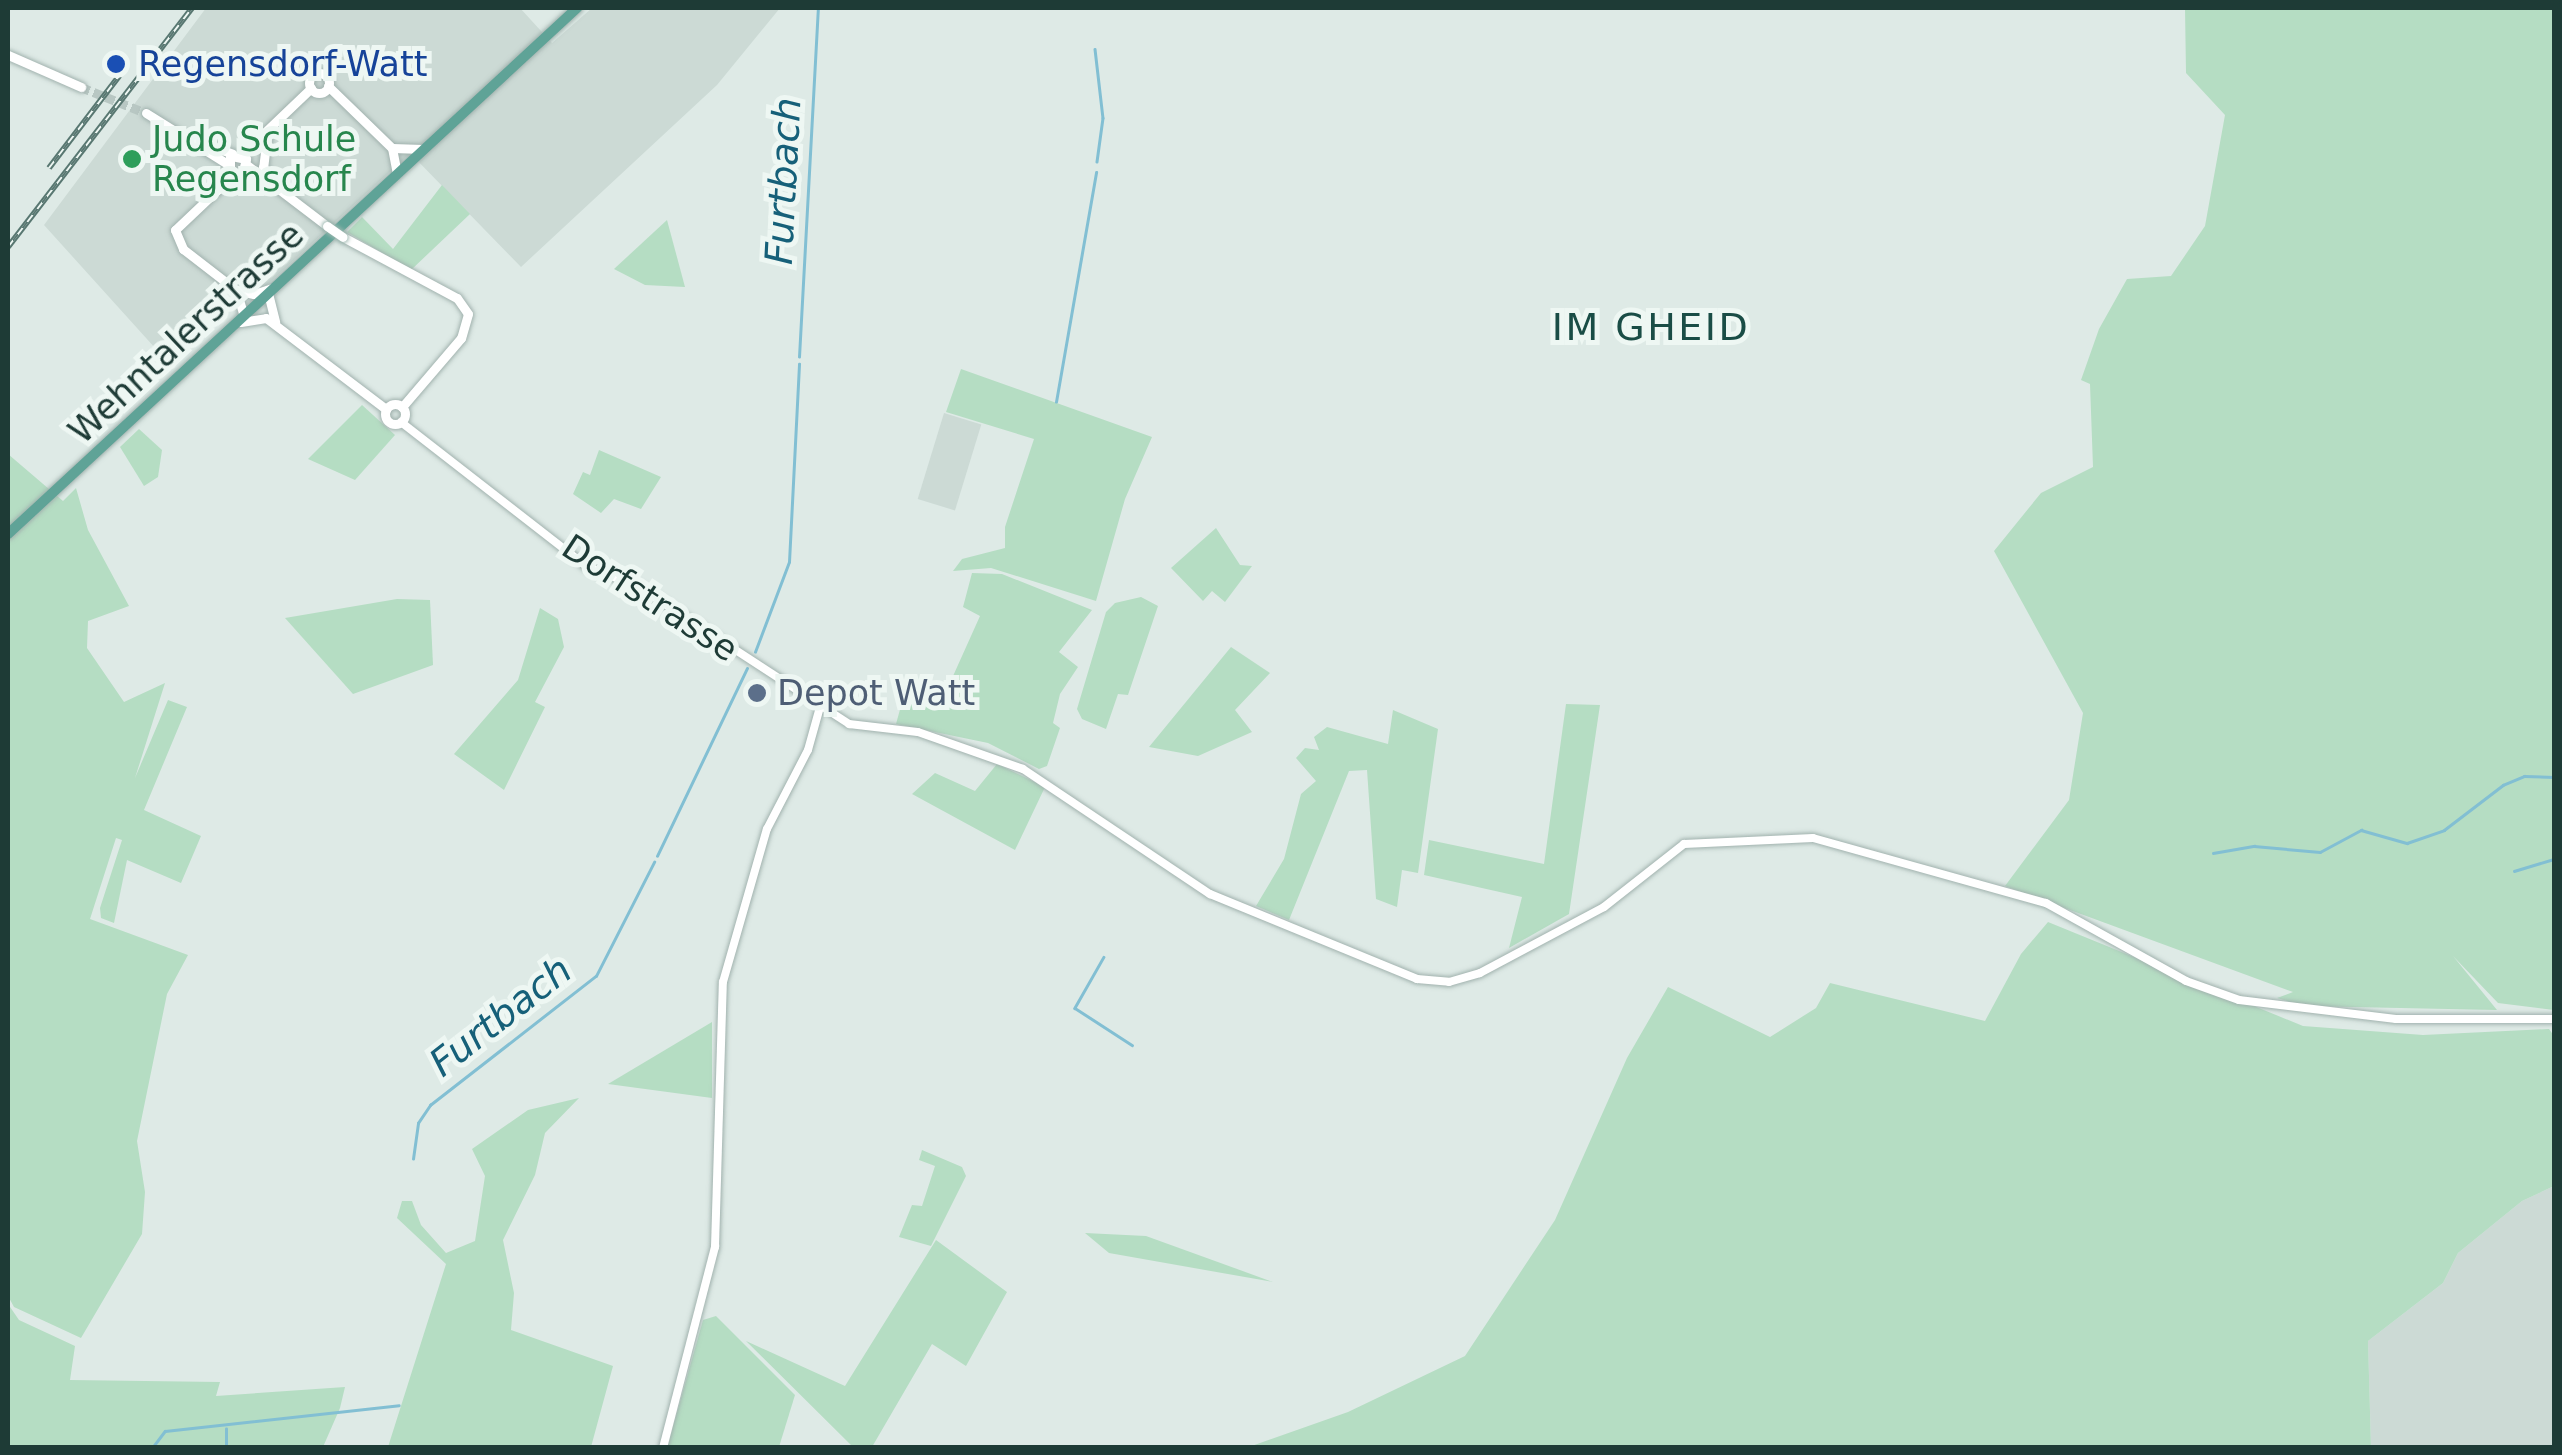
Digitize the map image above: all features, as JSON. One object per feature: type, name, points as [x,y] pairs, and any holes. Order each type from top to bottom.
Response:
[{"type":"main road","name":"Wehntalerstrasse","points":[[8,534],[576,8]]},
{"type":"main road","points":[[8,55],[81,87]]},
{"type":"main road","points":[[276,324],[271,290],[254,294],[236,290],[183,250],[175,230],[311,88],[317,74],[392,148],[397,174]]},
{"type":"main road","points":[[311,88],[322,92],[328,86]]},
{"type":"main road","points":[[146,112],[237,165],[343,237],[456,298],[468,314],[456,345],[402,406],[386,409]]},
{"type":"main road","points":[[265,137],[263,167],[294,205]]},
{"type":"main road","points":[[392,148],[425,148]]},
{"type":"main road","points":[[236,290],[239,320],[256,316],[276,324],[386,409],[389,422],[401,422],[402,406]]},
{"type":"street","name":"Dorfstrasse","points":[[401,422],[586,566],[640,586],[849,724],[918,732],[1023,768],[1210,894],[1428,981],[1480,973],[1604,907],[1670,850],[1715,839],[1838,841],[2035,899],[2186,982],[2261,1004],[2396,1019],[2554,1019]]},
{"type":"street","points":[[663,1448],[715,1247],[723,982],[768,829],[808,750],[820,707]]},
{"type":"shaded area","points":[[206,8],[520,8],[552,43],[592,8],[780,8],[717,85],[521,267],[410,153],[257,294],[219,288],[165,359],[44,225]]},
{"type":"shaded area","points":[[944,413],[981,424],[955,510],[918,499]]},
{"type":"shaded area","points":[[2554,1186],[2554,1447],[2371,1447],[2368,1341],[2443,1283],[2458,1253],[2522,1201]]},
{"type":"green space","points":[[2185,8],[2554,8],[2554,1010],[2498,1003],[2453,956],[2497,1010],[2304,1006],[2277,998],[2293,992],[2005,886],[2069,800],[2083,713],[1994,551],[2041,493],[2093,467],[2090,384],[2081,380],[2099,329],[2127,279],[2171,276],[2205,226],[2225,115],[2186,73]]},
{"type":"green space","points":[[442,185],[470,214],[411,270],[347,232],[362,217],[393,249]]},
{"type":"green space","points":[[667,220],[685,287],[645,285],[614,269]]},
{"type":"green space","points":[[961,369],[1152,437],[1125,499],[1096,601],[991,568],[953,571],[962,559],[1005,548],[1005,527],[1034,439],[946,412]]},
{"type":"green space","points":[[362,405],[395,435],[355,480],[308,459]]},
{"type":"green space","points":[[139,429],[162,450],[158,477],[144,486],[120,447]]},
{"type":"green space","points":[[599,450],[661,477],[641,509],[614,499],[601,513],[573,494],[583,472],[590,475]]},
{"type":"green space","points":[[8,454],[63,501],[76,488],[88,530],[129,606],[88,621],[87,648],[124,702],[165,683],[135,778],[168,700],[187,707],[144,810],[201,836],[181,883],[127,860],[114,923],[101,918],[100,908],[122,840],[116,838],[90,919],[188,955],[167,994],[137,1141],[145,1192],[142,1234],[81,1338],[14,1307],[8,1296]]},
{"type":"green space","points":[[1216,528],[1240,565],[1252,566],[1225,602],[1212,591],[1203,601],[1171,568]]},
{"type":"green space","points":[[972,573],[1002,574],[1092,610],[1059,652],[1078,667],[1060,694],[1053,723],[1060,728],[1047,766],[1039,769],[988,743],[896,724],[904,695],[940,705],[980,616],[963,607]]},
{"type":"green space","points":[[1141,597],[1158,606],[1128,695],[1118,694],[1106,729],[1082,719],[1077,709],[1106,612],[1115,603]]},
{"type":"green space","points":[[397,599],[430,600],[433,665],[353,694],[285,618]]},
{"type":"green space","points":[[540,608],[558,619],[564,647],[535,702],[545,707],[504,790],[454,754],[518,680]]},
{"type":"green space","points":[[1231,647],[1270,673],[1235,710],[1252,732],[1198,756],[1149,747]]},
{"type":"green space","points":[[1566,704],[1600,705],[1569,914],[1509,948],[1522,897],[1424,875],[1429,840],[1544,864]]},
{"type":"green space","points":[[1393,710],[1438,729],[1418,873],[1402,870],[1397,907],[1376,899],[1367,770],[1349,771],[1289,920],[1256,906],[1284,859],[1301,794],[1316,781],[1296,758],[1305,748],[1319,750],[1314,737],[1327,727],[1388,744]]},
{"type":"green space","points":[[997,764],[1045,787],[1015,850],[912,794],[935,773],[975,791]]},
{"type":"green space","points":[[2048,922],[2303,1026],[2423,1035],[2549,1029],[2554,1036],[2554,1186],[2522,1201],[2458,1253],[2443,1283],[2368,1341],[2371,1447],[1246,1448],[1348,1412],[1465,1356],[1555,1220],[1627,1058],[1668,987],[1770,1037],[1816,1008],[1830,983],[1985,1021],[2021,954]]},
{"type":"green space","points":[[712,1022],[712,1098],[608,1084]]},
{"type":"green space","points":[[579,1098],[545,1133],[535,1175],[503,1240],[514,1293],[511,1330],[613,1366],[591,1447],[388,1447],[446,1264],[397,1218],[402,1201],[412,1201],[421,1225],[446,1253],[475,1241],[485,1176],[472,1149],[528,1110]]},
{"type":"green space","points":[[922,1150],[962,1167],[966,1176],[931,1246],[899,1237],[912,1205],[922,1206],[935,1166],[919,1160]]},
{"type":"green space","points":[[1085,1233],[1146,1236],[1273,1282],[1109,1253]]},
{"type":"green space","points":[[936,1240],[1007,1292],[966,1366],[932,1344],[872,1447],[853,1447],[746,1341],[845,1386]]},
{"type":"green space","points":[[8,1304],[19,1320],[75,1346],[70,1380],[220,1382],[216,1396],[345,1387],[340,1408],[323,1447],[8,1447]]},
{"type":"green space","points":[[716,1316],[795,1395],[779,1447],[667,1448],[703,1320]]},
{"type":"waterway","name":"Furtbach","points":[[799,357],[818,8]]},
{"type":"waterway","points":[[1095,49],[1103,118],[1097,162]]},
{"type":"waterway","points":[[1056,402],[1096,172]]},
{"type":"waterway","name":"Furtbach","points":[[755,652],[789,562],[799,364]]},
{"type":"waterway","name":"Furtbach","points":[[657,856],[747,668]]},
{"type":"waterway","points":[[2213,853],[2254,846],[2320,852],[2361,830],[2407,843],[2444,830],[2503,785],[2524,776],[2554,777]]},
{"type":"waterway","points":[[2514,871],[2554,859]]},
{"type":"waterway","name":"Furtbach","points":[[413,1159],[418,1123],[430,1105],[596,976],[654,862]]},
{"type":"waterway","points":[[1104,957],[1075,1008],[1132,1045]]},
{"type":"waterway","name":"Furtbach","points":[[152,1448],[165,1431],[399,1405]]},
{"type":"waterway","points":[[226,1429],[226,1448]]},
{"type":"tunnel","points":[[81,87],[146,113]]},
{"type":"railway","points":[[8,247],[192,8]]},
{"type":"railway","points":[[49,168],[119,76]]},
{"type":"place","name":"Regensdorf-Watt","points":[[116,64]]},
{"type":"place","name":"Judo Schule Regensdorf","points":[[132,159]]},
{"type":"place","name":"Depot Watt","points":[[757,693]]},
{"type":"district","name":"IM GHEID","points":[[1651,328]]}]
